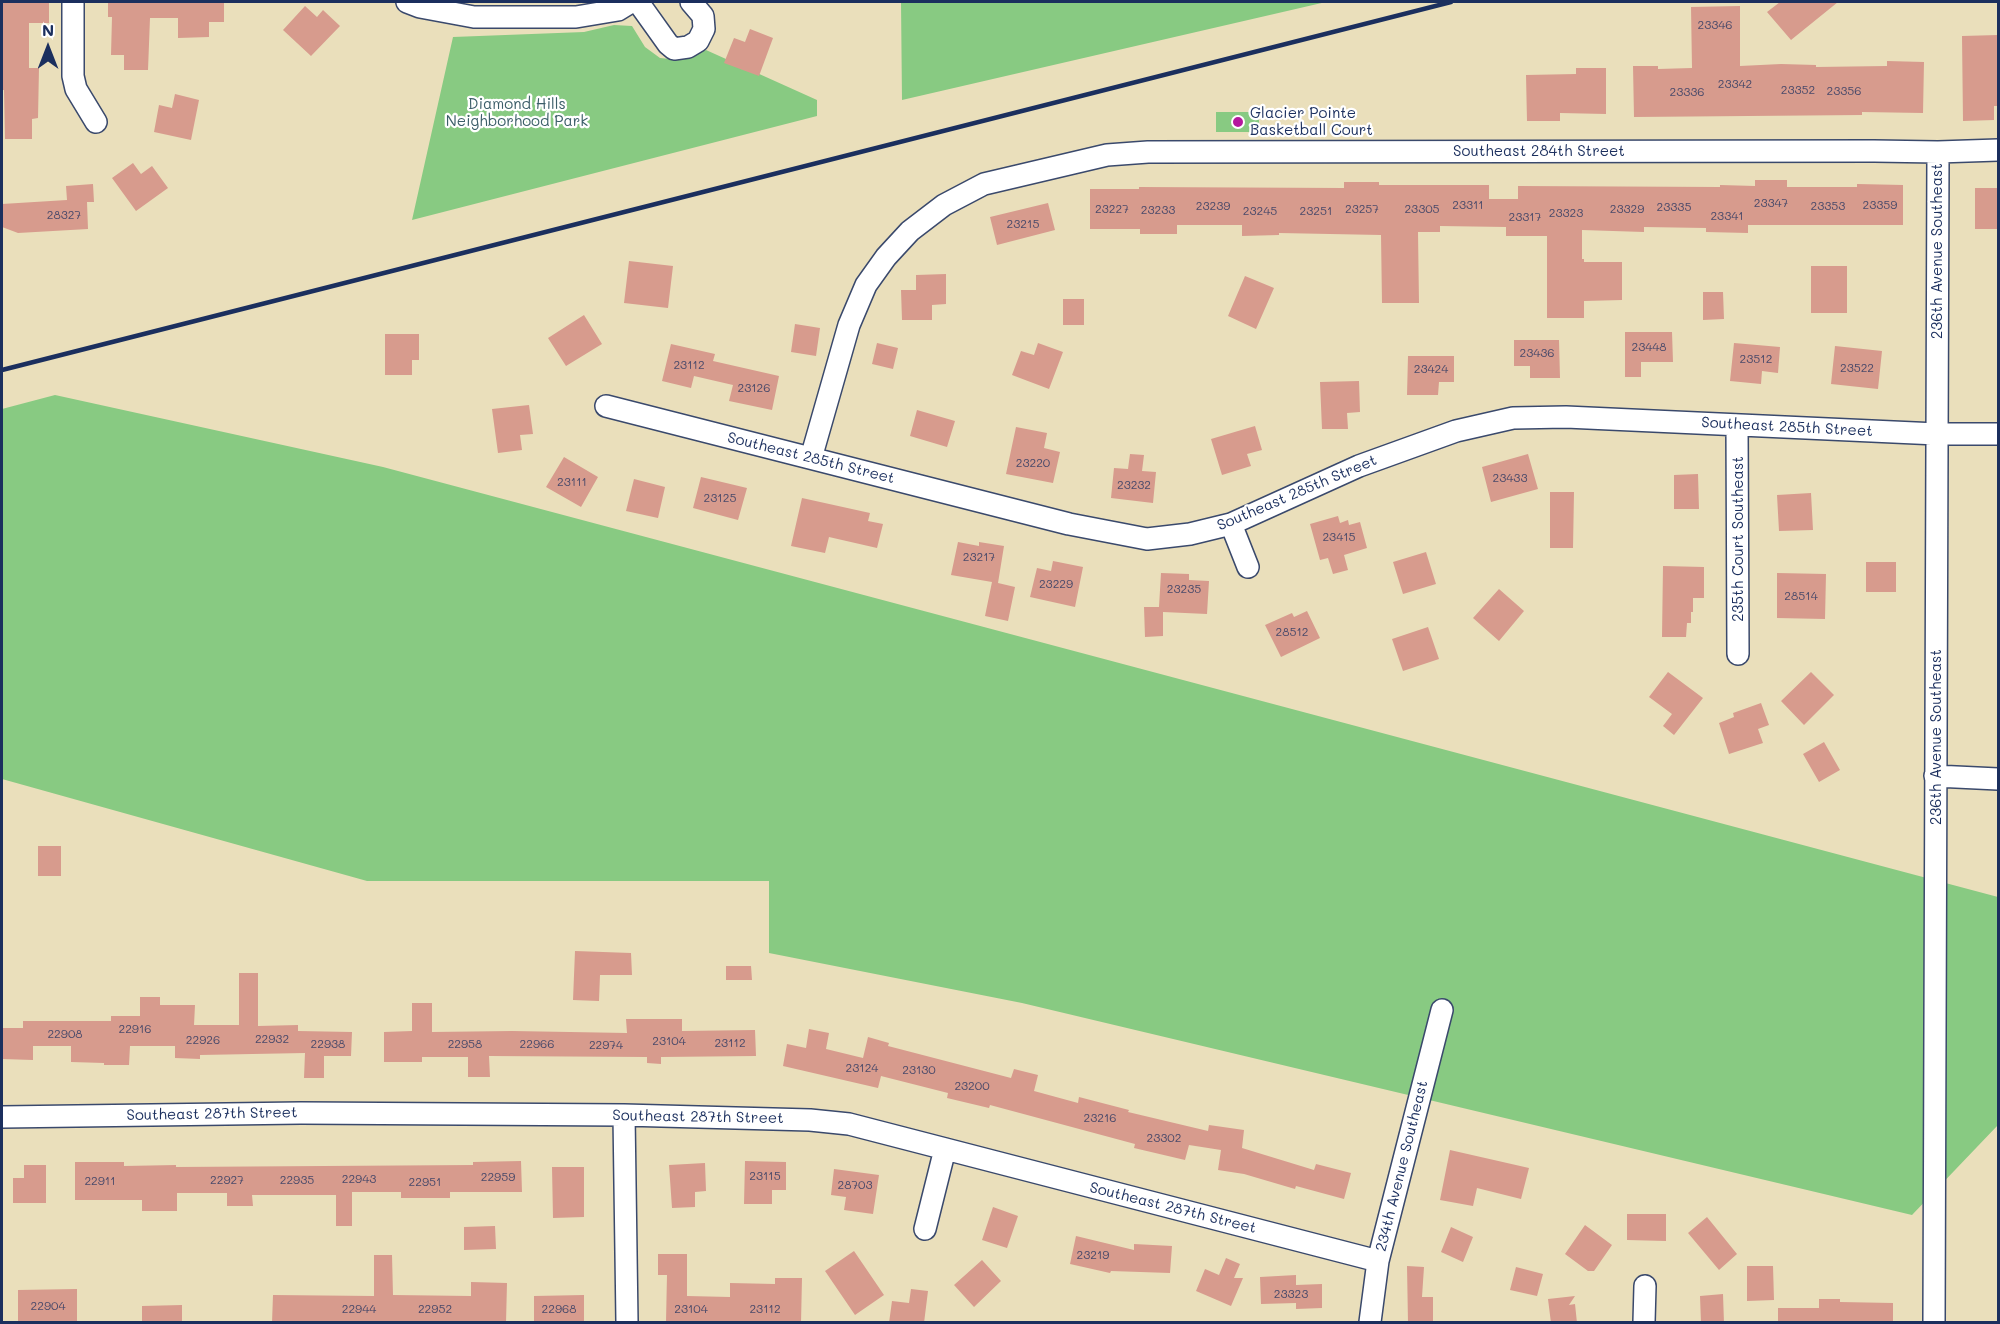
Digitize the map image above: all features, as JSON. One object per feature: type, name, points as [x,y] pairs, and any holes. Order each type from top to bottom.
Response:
[{"type":"street","points":[[74,2],[73,76],[76,89],[96,122]]},
{"type":"street","points":[[407,2],[420,7],[474,17],[576,17],[618,10],[631,2]]},
{"type":"street","points":[[638,2],[674,49],[688,47],[698,41],[704,29],[703,16],[691,2]]},
{"type":"street","name":"Southeast 284th Street","points":[[811,458],[849,325],[866,285],[886,256],[910,231],[944,204],[984,184],[1079,160],[1148,152],[1938,152],[1998,150]]},
{"type":"street","name":"236th Avenue Southeast","points":[[1934,1323],[1938,152]]},
{"type":"street","name":"Southeast 285th Street","points":[[606,405],[1069,524],[1147,539],[1190,534],[1231,524],[1359,466],[1456,431],[1513,418],[1566,417],[1937,434],[1998,434]]},
{"type":"street","name":"235th Court Southeast","points":[[1737,425],[1738,654]]},
{"type":"street","points":[[1231,524],[1248,567]]},
{"type":"street","points":[[1935,776],[1998,778]]},
{"type":"street","name":"234th Avenue Southeast","points":[[1370,1323],[1378,1261],[1442,1010]]},
{"type":"street","name":"Southeast 287th Street","points":[[2,1117],[301,1113],[624,1115],[820,1121],[849,1124],[1378,1261]]},
{"type":"street","points":[[624,1115],[627,1323]]},
{"type":"street","points":[[925,1229],[945,1149]]},
{"type":"street","points":[[1644,1323],[1645,1286]]},
{"type":"green space","points":[[901,2],[1326,2],[902,100]]},
{"type":"green space","name":"Diamond Hills Neighborhood Park","points":[[614,25],[632,26],[645,47],[660,58],[680,60],[706,50],[817,100],[817,116],[412,220],[453,37],[584,32]]},
{"type":"green space","name":"Glacier Pointe Basketball Court","points":[[1216,112],[1259,112],[1259,132],[1216,132]]},
{"type":"green space","points":[[55,395],[383,467],[1998,897],[1998,1125],[1912,1215],[1022,1003],[769,953],[769,881],[367,881],[2,779],[2,409]]},
{"type":"building","points":[[2,2],[49,2],[49,23],[29,23],[29,68],[39,68],[38,118],[32,119],[32,139],[5,139],[4,90],[2,90]]},
{"type":"building","points":[[108,2],[224,2],[224,22],[209,22],[209,37],[178,38],[178,18],[150,18],[148,70],[124,70],[124,55],[111,55],[112,17],[108,17]]},
{"type":"building","points":[[1780,2],[1838,2],[1791,40],[1767,12]]},
{"type":"building","points":[[305,6],[317,17],[323,10],[340,26],[311,56],[283,30]]},
{"type":"building","points":[[1740,6],[1740,66],[1781,64],[1816,65],[1816,67],[1887,66],[1887,61],[1924,62],[1923,113],[1862,112],[1862,115],[1634,117],[1633,66],[1658,66],[1658,69],[1692,68],[1691,7]]},
{"type":"building","points":[[750,29],[773,38],[759,76],[724,63],[734,38],[745,42]]},
{"type":"building","points":[[1998,35],[1998,106],[1994,106],[1994,120],[1963,121],[1962,36]]},
{"type":"building","points":[[1576,68],[1606,68],[1606,114],[1560,113],[1560,121],[1527,121],[1526,75],[1576,74]]},
{"type":"building","points":[[175,94],[199,100],[191,140],[154,132],[159,105],[172,108]]},
{"type":"building","points":[[133,163],[141,174],[152,166],[168,188],[136,211],[112,178]]},
{"type":"building","points":[[1755,180],[1787,180],[1787,187],[1903,185],[1903,225],[1748,225],[1748,233],[1706,232],[1706,228],[1644,227],[1644,232],[1582,230],[1582,259],[1584,262],[1622,262],[1622,300],[1584,301],[1584,318],[1547,318],[1547,236],[1506,236],[1506,227],[1440,226],[1440,232],[1418,232],[1419,303],[1382,303],[1381,235],[1279,233],[1279,235],[1242,236],[1242,225],[1177,225],[1177,234],[1140,234],[1140,229],[1090,229],[1090,189],[1139,189],[1139,187],[1344,188],[1344,182],[1379,182],[1379,185],[1489,185],[1489,199],[1518,199],[1518,186],[1720,187],[1720,185],[1755,186]]},
{"type":"building","points":[[93,184],[94,202],[87,202],[88,229],[18,233],[2,227],[2,204],[67,200],[66,186]]},
{"type":"building","points":[[1975,188],[1998,188],[1998,229],[1975,229]]},
{"type":"building","points":[[1048,203],[1055,230],[997,245],[990,217]]},
{"type":"building","points":[[629,261],[673,266],[668,308],[624,303]]},
{"type":"building","points":[[1811,266],[1847,266],[1847,313],[1811,313]]},
{"type":"building","points":[[946,274],[946,304],[932,305],[932,320],[902,320],[901,290],[916,290],[916,275]]},
{"type":"building","points":[[1245,276],[1274,288],[1256,329],[1228,316]]},
{"type":"building","points":[[1703,292],[1723,292],[1724,319],[1703,320]]},
{"type":"building","points":[[1063,299],[1084,299],[1084,325],[1063,325]]},
{"type":"building","points":[[584,315],[602,344],[566,366],[548,338]]},
{"type":"building","points":[[795,324],[820,328],[816,356],[791,352]]},
{"type":"building","points":[[1625,332],[1672,332],[1673,362],[1641,362],[1641,377],[1625,377]]},
{"type":"building","points":[[385,334],[419,334],[419,360],[412,360],[412,375],[385,375]]},
{"type":"building","points":[[1514,340],[1559,340],[1560,378],[1530,378],[1530,366],[1514,366]]},
{"type":"building","points":[[877,343],[898,348],[893,369],[872,364]]},
{"type":"building","points":[[1038,343],[1063,352],[1049,389],[1012,375],[1021,351],[1034,355]]},
{"type":"building","points":[[1734,343],[1780,347],[1778,373],[1762,371],[1761,384],[1730,381]]},
{"type":"building","points":[[671,344],[715,354],[713,361],[779,376],[772,410],[729,401],[733,385],[694,376],[691,388],[662,381]]},
{"type":"building","points":[[1835,346],[1882,351],[1878,389],[1831,384]]},
{"type":"building","points":[[1408,356],[1454,356],[1454,382],[1439,382],[1438,395],[1407,395]]},
{"type":"building","points":[[1359,381],[1360,412],[1347,413],[1348,429],[1322,429],[1320,382]]},
{"type":"building","points":[[529,405],[533,434],[520,435],[522,450],[498,453],[492,409]]},
{"type":"building","points":[[917,410],[955,421],[947,447],[910,436]]},
{"type":"building","points":[[1255,426],[1262,450],[1247,454],[1251,466],[1222,475],[1211,439]]},
{"type":"building","points":[[1016,427],[1047,433],[1044,448],[1060,452],[1053,483],[1006,474]]},
{"type":"building","points":[[1130,454],[1144,455],[1142,471],[1156,472],[1153,503],[1111,498],[1114,468],[1128,469]]},
{"type":"building","points":[[1528,454],[1538,489],[1491,502],[1482,467]]},
{"type":"building","points":[[564,457],[598,477],[581,507],[546,487]]},
{"type":"building","points":[[1698,474],[1699,509],[1674,509],[1674,475]]},
{"type":"building","points":[[701,477],[747,488],[738,520],[693,508]]},
{"type":"building","points":[[634,479],[665,487],[658,518],[626,511]]},
{"type":"building","points":[[1550,492],[1574,492],[1573,548],[1550,548]]},
{"type":"building","points":[[1811,493],[1813,530],[1779,531],[1777,495]]},
{"type":"building","points":[[802,498],[870,513],[868,521],[883,524],[877,548],[829,537],[825,553],[791,546]]},
{"type":"building","points":[[1338,516],[1340,523],[1348,520],[1349,525],[1360,522],[1367,548],[1344,555],[1348,570],[1333,574],[1328,558],[1320,560],[1310,524]]},
{"type":"building","points":[[958,542],[979,546],[979,542],[1004,546],[998,583],[1015,587],[1008,621],[985,616],[992,582],[951,575]]},
{"type":"building","points":[[1426,552],[1436,584],[1403,594],[1393,562]]},
{"type":"building","points":[[1053,561],[1083,567],[1075,607],[1030,597],[1037,568],[1051,571]]},
{"type":"building","points":[[1866,562],[1896,562],[1896,592],[1866,592]]},
{"type":"building","points":[[1663,566],[1704,567],[1704,598],[1693,598],[1693,612],[1691,612],[1691,623],[1687,623],[1686,637],[1662,637]]},
{"type":"building","points":[[1161,573],[1189,574],[1189,580],[1209,581],[1207,614],[1163,612],[1163,636],[1145,637],[1144,607],[1159,607]]},
{"type":"building","points":[[1777,573],[1826,574],[1825,619],[1777,618]]},
{"type":"building","points":[[1499,589],[1524,611],[1499,641],[1473,618]]},
{"type":"building","points":[[1307,611],[1320,638],[1281,657],[1265,625],[1292,613],[1294,617]]},
{"type":"building","points":[[1428,627],[1439,659],[1403,671],[1392,639]]},
{"type":"building","points":[[1668,672],[1703,698],[1674,735],[1663,726],[1672,714],[1649,697]]},
{"type":"building","points":[[1811,672],[1834,695],[1804,725],[1781,701]]},
{"type":"building","points":[[1761,703],[1769,725],[1758,729],[1763,743],[1729,754],[1719,723],[1734,717],[1733,713]]},
{"type":"building","points":[[1824,742],[1840,770],[1819,782],[1803,754]]},
{"type":"building","points":[[38,846],[61,846],[61,876],[38,876]]},
{"type":"building","points":[[575,951],[631,953],[632,975],[600,975],[599,1001],[573,1000]]},
{"type":"building","points":[[726,966],[751,966],[752,980],[726,980]]},
{"type":"building","points":[[239,973],[258,973],[258,1026],[298,1025],[298,1031],[352,1032],[351,1056],[324,1056],[324,1078],[304,1078],[305,1053],[200,1055],[200,1059],[175,1058],[175,1046],[130,1046],[129,1065],[104,1065],[104,1063],[71,1062],[71,1046],[33,1046],[33,1060],[2,1059],[2,1028],[23,1028],[23,1021],[111,1021],[111,1016],[140,1016],[140,997],[160,997],[160,1005],[195,1005],[194,1025],[239,1025]]},
{"type":"building","points":[[412,1003],[432,1003],[432,1032],[627,1033],[626,1019],[682,1019],[682,1031],[755,1030],[756,1056],[661,1057],[661,1064],[647,1063],[647,1057],[489,1056],[490,1077],[468,1077],[468,1057],[422,1057],[422,1062],[384,1062],[384,1032],[412,1031]]},
{"type":"building","points":[[809,1029],[829,1033],[826,1049],[863,1058],[868,1037],[889,1043],[888,1046],[1011,1078],[1014,1069],[1038,1075],[1034,1091],[1078,1103],[1079,1097],[1129,1110],[1128,1112],[1208,1131],[1209,1125],[1244,1130],[1242,1148],[1314,1170],[1316,1164],[1351,1173],[1344,1199],[1296,1186],[1295,1189],[1244,1174],[1218,1170],[1221,1150],[1189,1145],[1185,1160],[1134,1148],[1135,1144],[990,1105],[989,1108],[947,1098],[948,1093],[881,1076],[878,1088],[783,1066],[787,1044],[806,1048]]},
{"type":"building","points":[[1450,1150],[1529,1168],[1521,1199],[1477,1188],[1473,1206],[1440,1200]]},
{"type":"building","points":[[521,1161],[522,1192],[450,1192],[450,1198],[401,1198],[401,1192],[352,1192],[352,1226],[336,1226],[336,1195],[252,1195],[253,1206],[227,1206],[227,1193],[177,1193],[177,1211],[142,1211],[142,1200],[75,1200],[75,1162],[124,1162],[124,1166],[176,1165],[176,1167],[473,1165],[473,1162]]},
{"type":"building","points":[[745,1161],[786,1162],[786,1190],[772,1190],[772,1204],[744,1204]]},
{"type":"building","points":[[705,1163],[706,1191],[695,1192],[695,1207],[672,1208],[669,1165]]},
{"type":"building","points":[[24,1165],[46,1165],[46,1203],[13,1203],[13,1178],[24,1178]]},
{"type":"building","points":[[552,1167],[584,1167],[584,1217],[553,1218]]},
{"type":"building","points":[[834,1169],[879,1175],[873,1214],[844,1210],[846,1197],[831,1195]]},
{"type":"building","points":[[993,1207],[1018,1216],[1007,1248],[982,1240]]},
{"type":"building","points":[[1627,1214],[1666,1214],[1666,1241],[1627,1240]]},
{"type":"building","points":[[1707,1217],[1737,1254],[1719,1270],[1688,1233]]},
{"type":"building","points":[[1585,1225],[1612,1245],[1594,1271],[1588,1271],[1565,1254]]},
{"type":"building","points":[[495,1226],[496,1249],[464,1250],[464,1227]]},
{"type":"building","points":[[1451,1227],[1473,1237],[1463,1262],[1441,1252]]},
{"type":"building","points":[[1076,1236],[1134,1250],[1134,1244],[1172,1246],[1170,1273],[1111,1271],[1110,1273],[1070,1264]]},
{"type":"building","points":[[854,1251],[884,1295],[855,1315],[825,1271]]},
{"type":"building","points":[[658,1254],[687,1254],[687,1296],[730,1297],[730,1283],[775,1284],[775,1278],[802,1278],[801,1323],[666,1322],[667,1275],[658,1275]]},
{"type":"building","points":[[374,1255],[392,1255],[393,1295],[471,1296],[471,1282],[507,1283],[506,1323],[272,1323],[273,1295],[374,1296]]},
{"type":"building","points":[[1226,1258],[1240,1264],[1234,1278],[1243,1278],[1231,1306],[1196,1291],[1205,1269],[1219,1275]]},
{"type":"building","points":[[982,1260],[1001,1281],[974,1307],[954,1285]]},
{"type":"building","points":[[1407,1266],[1424,1267],[1422,1297],[1433,1297],[1433,1323],[1408,1323]]},
{"type":"building","points":[[1747,1266],[1773,1266],[1774,1300],[1747,1301]]},
{"type":"building","points":[[1516,1267],[1543,1274],[1537,1296],[1510,1290]]},
{"type":"building","points":[[1296,1275],[1296,1285],[1322,1284],[1322,1308],[1296,1309],[1296,1303],[1261,1304],[1260,1277]]},
{"type":"building","points":[[77,1289],[77,1322],[18,1323],[18,1290]]},
{"type":"building","points":[[911,1289],[928,1291],[924,1323],[889,1323],[892,1301],[909,1303]]},
{"type":"building","points":[[1723,1294],[1724,1323],[1701,1323],[1700,1296]]},
{"type":"building","points":[[584,1295],[584,1322],[534,1322],[534,1296]]},
{"type":"building","points":[[1575,1296],[1569,1305],[1575,1304],[1577,1323],[1551,1323],[1548,1299]]},
{"type":"building","points":[[1819,1299],[1840,1299],[1840,1302],[1893,1303],[1893,1323],[1778,1323],[1778,1308],[1819,1308]]},
{"type":"building","points":[[182,1305],[182,1323],[142,1323],[142,1306]]},
{"type":"railway","points":[[2,370],[1451,2]]},
{"type":"place","name":"Glacier Pointe Basketball Court","points":[[1238,122]]}]
